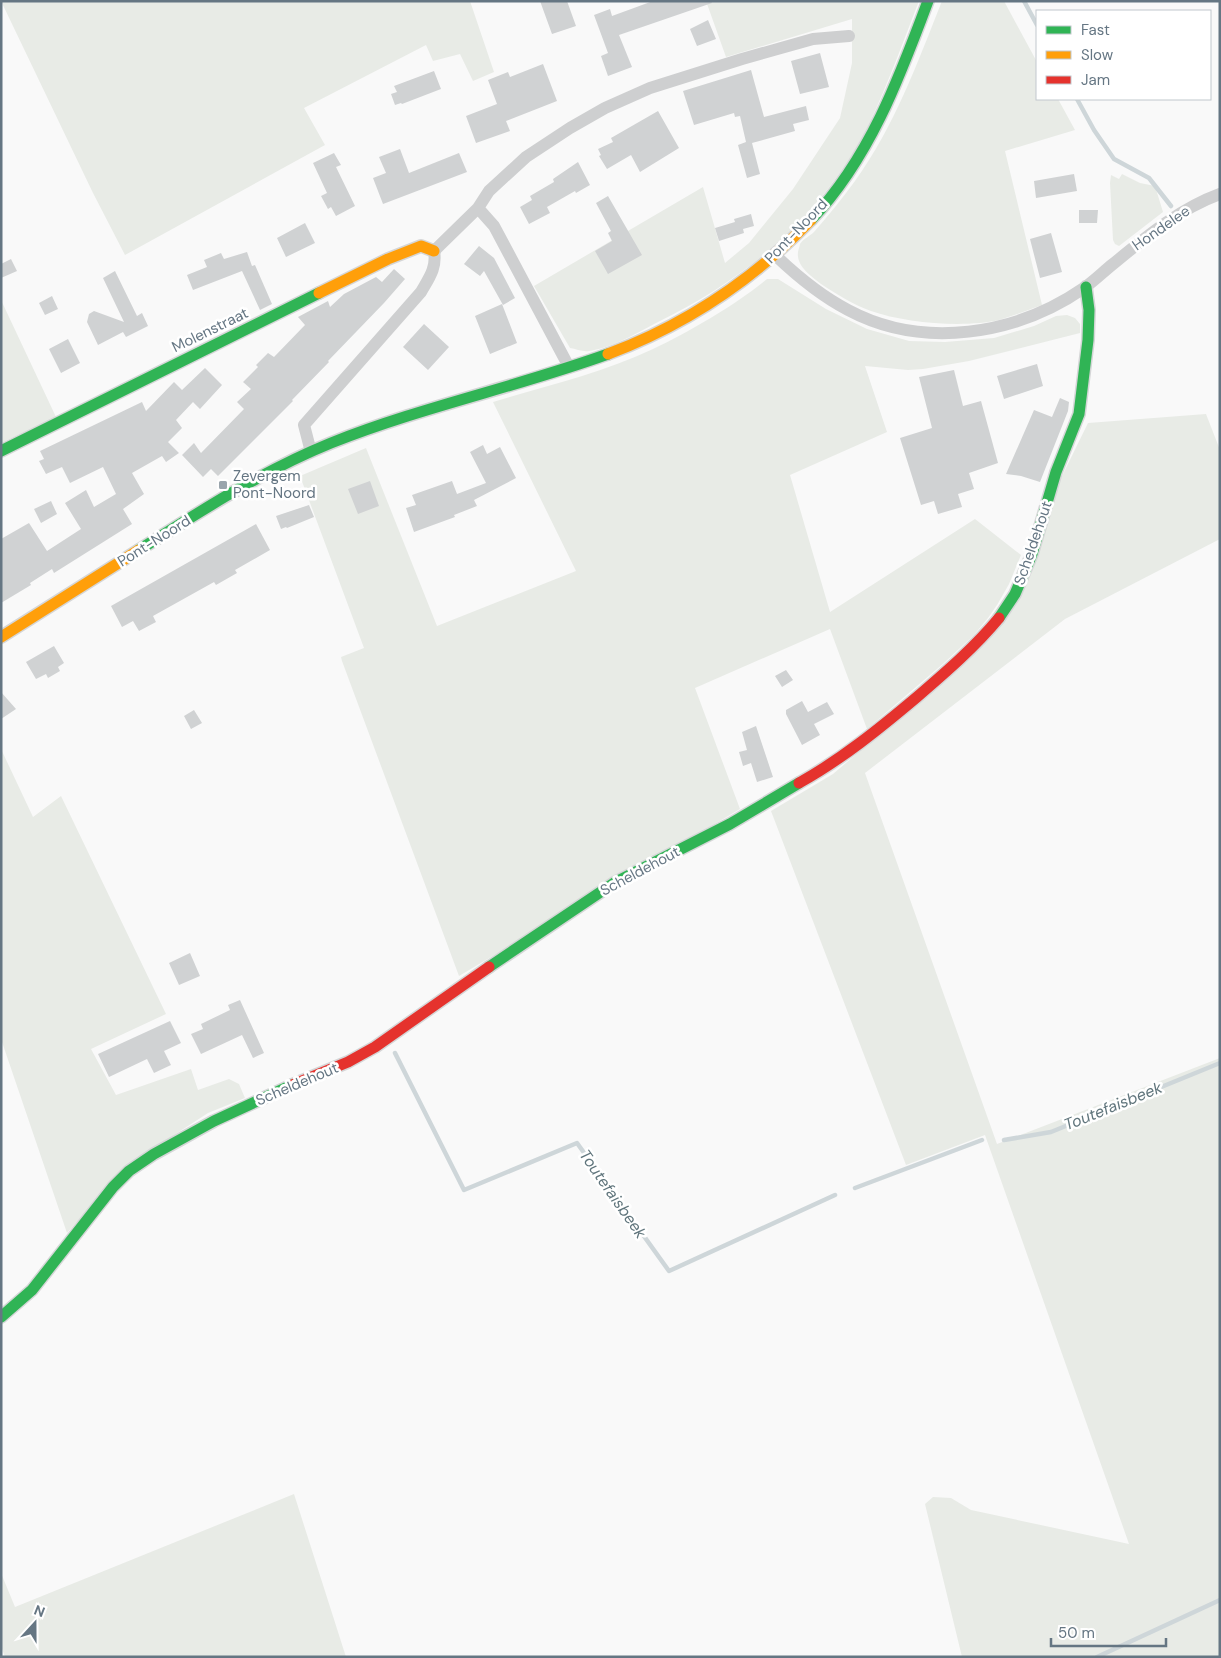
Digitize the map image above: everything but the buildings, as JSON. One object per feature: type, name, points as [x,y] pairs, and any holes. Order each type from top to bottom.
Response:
[{"type":"street","name":"Pont-Noord","points":[[1,637],[254,479],[311,452],[365,430],[569,367],[627,346],[688,317],[744,281],[776,256],[837,190],[866,146],[900,78],[928,1]]},
{"type":"street","points":[[311,452],[304,425],[421,292],[433,272],[436,262],[434,251],[478,208],[489,191],[526,157],[605,108],[650,88],[813,39],[849,36]]},
{"type":"street","name":"Hondelee","points":[[1086,287],[1107,268],[1177,214],[1200,201],[1220,194]]},
{"type":"street","points":[[478,208],[494,226],[569,367]]},
{"type":"street","name":"Molenstraat","points":[[1,451],[388,259],[421,246],[434,251]]},
{"type":"street","points":[[776,256],[799,277],[847,310],[893,327],[932,333],[959,334],[988,330],[1033,317],[1063,302],[1086,287]]},
{"type":"street","name":"Scheldehout","points":[[1,1317],[32,1290],[113,1187],[135,1167],[154,1154],[286,1087],[348,1062],[375,1047],[464,983],[614,883],[730,824],[829,766],[871,736],[949,670],[980,640],[1005,611],[1015,594],[1032,554],[1056,472],[1079,414],[1088,340],[1089,310],[1086,287]]},
{"type":"shaded area","points":[[1,1],[470,1],[494,72],[473,81],[460,54],[433,61],[426,45],[304,108],[325,145],[125,255],[93,193]]},
{"type":"shaded area","points":[[706,1],[919,1],[869,124],[851,157],[830,187],[806,215],[752,264],[691,305],[607,347],[587,351],[570,348],[534,286],[703,187],[725,263],[749,243],[793,189],[840,118],[852,63],[852,19],[726,57]]},
{"type":"shaded area","points":[[942,1],[1004,1],[1036,60],[1036,100],[1059,100],[1075,130],[1005,151],[1042,305],[999,320],[969,324],[934,323],[900,319],[871,311],[845,299],[813,278],[799,262],[798,251],[800,244],[830,214],[855,181],[882,139],[904,94]]},
{"type":"shaded area","points":[[1122,174],[1140,183],[1155,186],[1163,212],[1119,246],[1113,240],[1110,183],[1111,175],[1119,179]]},
{"type":"shaded area","points":[[767,279],[778,279],[826,309],[867,329],[909,341],[945,342],[994,338],[1034,326],[1056,316],[1067,315],[1075,318],[1080,324],[1080,333],[969,361],[908,370],[865,366],[887,432],[790,475],[830,612],[975,519],[1021,555],[1009,584],[997,605],[974,635],[867,729],[830,629],[695,688],[740,809],[459,976],[342,661],[341,657],[364,648],[300,476],[366,448],[437,626],[576,571],[493,402],[553,385],[634,358],[712,317]]},
{"type":"shaded area","points":[[1,300],[56,417],[1,443]]},
{"type":"shaded area","points":[[1206,414],[1220,450],[1220,539],[1065,619],[865,773],[997,1144],[1220,1058],[1220,1657],[962,1657],[925,1504],[933,1497],[951,1498],[971,1510],[1129,1544],[985,1135],[906,1165],[771,811],[833,774],[984,645],[1088,423]]},
{"type":"shaded area","points":[[1,749],[33,817],[61,796],[166,1014],[91,1049],[116,1095],[191,1069],[198,1090],[229,1079],[239,1084],[245,1098],[208,1113],[128,1165],[67,1233],[1,1039]]},
{"type":"shaded area","points":[[294,1494],[346,1657],[5,1657],[1,1646],[1,1573],[15,1607]]},
{"type":"waterway","points":[[1024,1],[1036,23]]},
{"type":"waterway","points":[[1078,100],[1094,130],[1114,159],[1149,178],[1171,206]]},
{"type":"waterway","name":"Toutefaisbeek","points":[[395,1053],[464,1190],[577,1143],[669,1271],[835,1195]]},
{"type":"waterway","name":"Toutefaisbeek","points":[[1004,1140],[1051,1132],[1220,1063]]},
{"type":"waterway","name":"Toutefaisbeek","points":[[855,1188],[982,1140]]},
{"type":"waterway","points":[[1097,1657],[1220,1600]]},
{"type":"traffic: fast","points":[[811,220],[850,171],[866,144],[894,88],[928,1]]},
{"type":"traffic: fast","points":[[999,618],[1015,594],[1032,554],[1056,472],[1079,414],[1088,340],[1089,310],[1086,287]]},
{"type":"traffic: fast","points":[[1,451],[319,293]]},
{"type":"traffic: fast","points":[[139,550],[256,479],[331,443],[399,419],[608,354]]},
{"type":"traffic: fast","points":[[489,967],[614,883],[730,824],[799,783]]},
{"type":"traffic: fast","points":[[1,1317],[32,1290],[113,1187],[129,1171],[154,1154],[214,1121],[292,1085]]},
{"type":"traffic: slow","points":[[608,354],[664,329],[717,298],[766,262],[811,220]]},
{"type":"traffic: slow","points":[[319,293],[388,259],[421,246],[434,251]]},
{"type":"traffic: slow","points":[[1,637],[139,550]]},
{"type":"traffic: jam","points":[[799,783],[845,754],[903,709],[960,659],[999,618]]},
{"type":"traffic: jam","points":[[292,1085],[348,1062],[375,1047],[489,967]]},
{"type":"place","name":"Zevergem Pont-Noord","points":[[223,485]]}]
